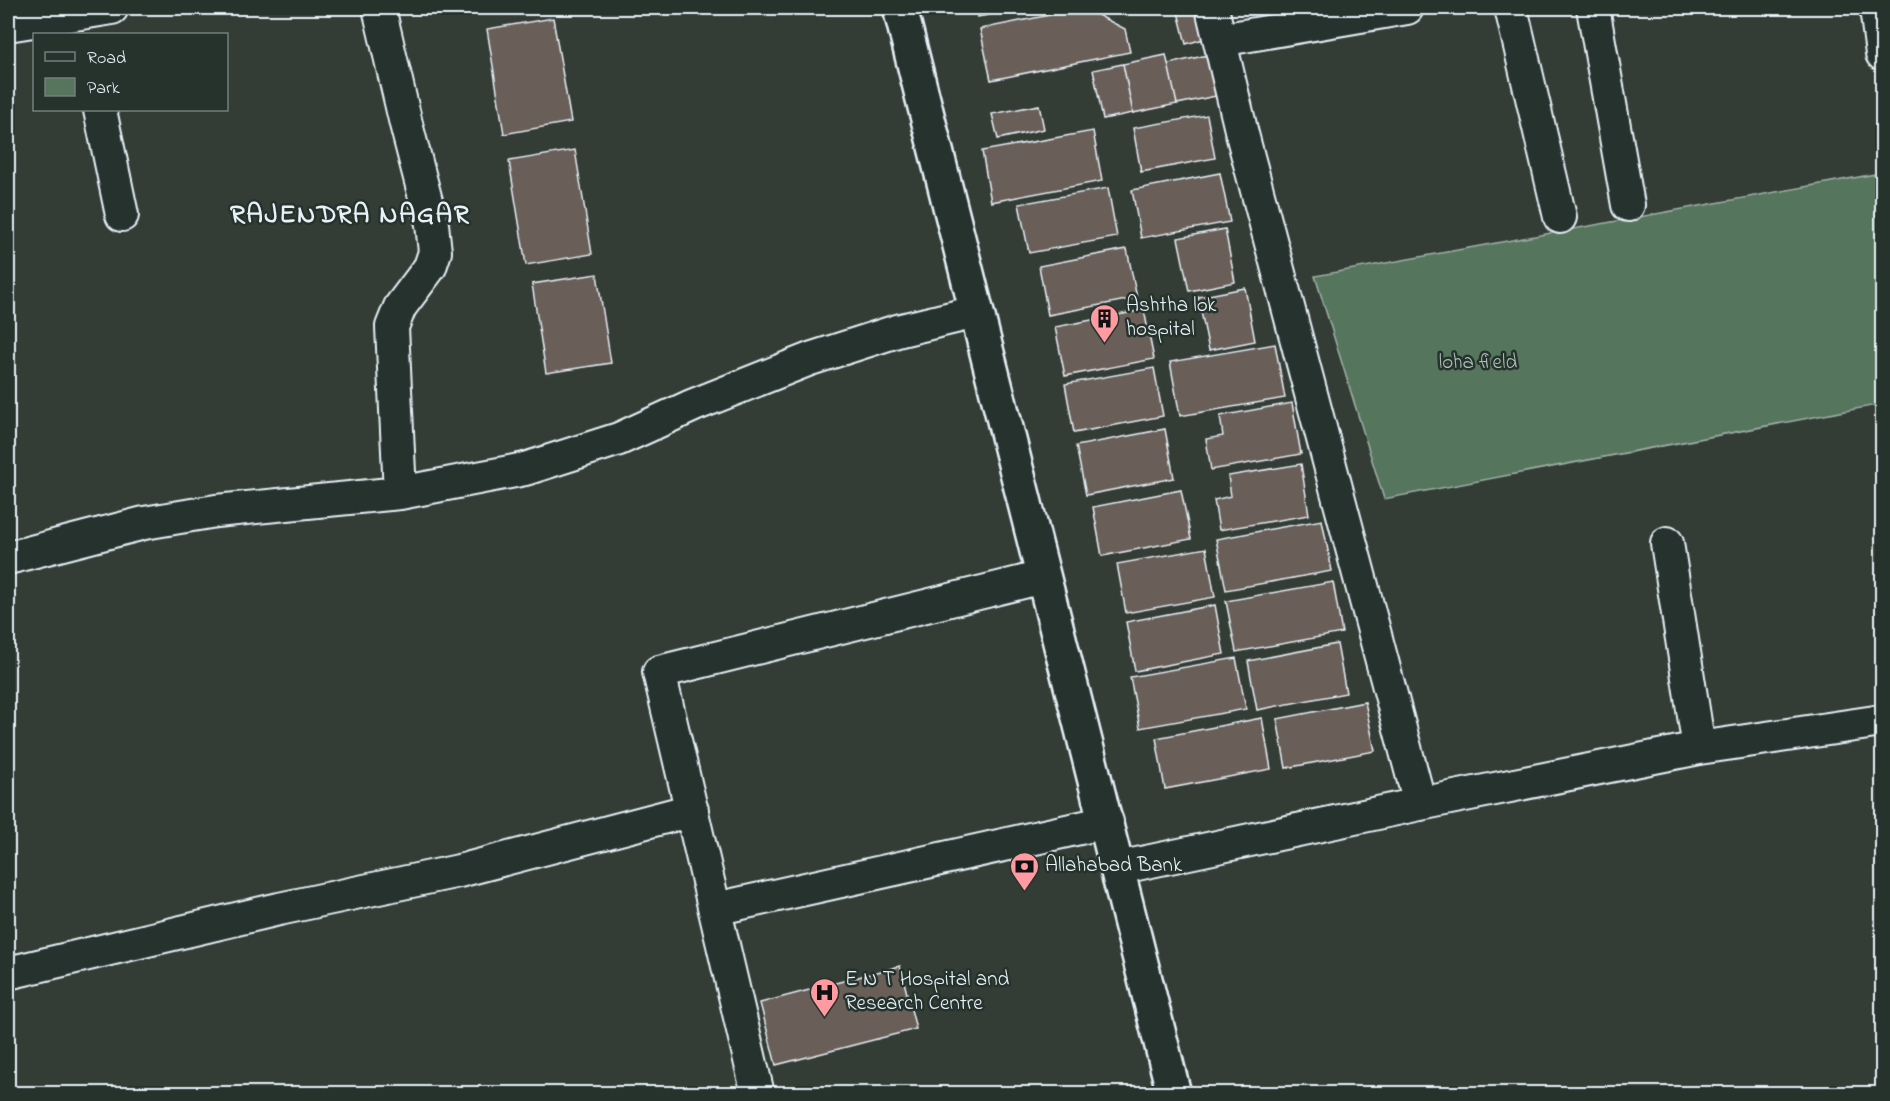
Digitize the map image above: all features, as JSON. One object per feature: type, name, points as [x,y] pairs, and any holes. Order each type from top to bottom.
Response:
[{"type":"street","points":[[8,25],[81,23],[112,8]]},
{"type":"street","points":[[378,8],[432,224],[435,252],[430,267],[400,307],[393,327],[400,493]]},
{"type":"street","points":[[900,8],[1174,1094]]},
{"type":"street","points":[[1212,8],[1242,134],[1420,804]]},
{"type":"street","points":[[1220,40],[1407,8]]},
{"type":"street","points":[[1511,8],[1560,217]]},
{"type":"street","points":[[1593,8],[1628,204]]},
{"type":"street","points":[[1875,8],[1882,54]]},
{"type":"street","points":[[100,111],[122,215]]},
{"type":"street","points":[[8,558],[144,523],[216,511],[400,493],[525,469],[609,442],[810,359],[897,332],[976,312]]},
{"type":"street","points":[[1667,543],[1699,748]]},
{"type":"street","points":[[758,1094],[659,672],[1043,577]]},
{"type":"street","points":[[1118,868],[1699,748],[1882,721]]},
{"type":"street","points":[[8,973],[279,909],[459,871],[692,810]]},
{"type":"street","points":[[715,909],[1107,822]]},
{"type":"green space","name":"loha field","points":[[1881,173],[1882,404],[1384,499],[1315,276]]},
{"type":"building","points":[[976,8],[1027,8],[977,17]]},
{"type":"building","points":[[1084,8],[1125,29],[1130,52],[991,80],[980,29]]},
{"type":"building","points":[[1177,8],[1200,8],[1207,38],[1186,44]]},
{"type":"building","points":[[553,18],[571,122],[504,134],[487,29]]},
{"type":"building","points":[[1212,54],[1221,95],[1177,104],[1168,64]]},
{"type":"building","points":[[1166,55],[1177,104],[1133,113],[1123,64]]},
{"type":"building","points":[[1123,64],[1133,113],[1103,119],[1093,70]]},
{"type":"building","points":[[1039,105],[1044,129],[998,139],[992,114]]},
{"type":"building","points":[[1207,115],[1215,158],[1141,172],[1133,128]]},
{"type":"building","points":[[1093,131],[1102,181],[991,202],[982,151]]},
{"type":"building","points":[[575,150],[592,254],[526,265],[509,161]]},
{"type":"building","points":[[1220,173],[1230,222],[1141,238],[1132,190]]},
{"type":"building","points":[[1108,188],[1117,237],[1029,253],[1019,204]]},
{"type":"building","points":[[1225,229],[1235,282],[1189,291],[1178,238]]},
{"type":"building","points":[[1127,249],[1137,298],[1048,315],[1039,266]]},
{"type":"building","points":[[597,274],[611,363],[546,373],[532,284]]},
{"type":"building","points":[[1245,288],[1255,341],[1209,350],[1198,297]]},
{"type":"building","name":"Ashtha lok hospital","points":[[1144,310],[1154,359],[1065,376],[1055,327]]},
{"type":"building","points":[[1275,344],[1285,398],[1180,416],[1170,362]]},
{"type":"building","points":[[1154,368],[1163,416],[1074,433],[1065,384]]},
{"type":"building","points":[[1292,403],[1301,454],[1211,470],[1206,439],[1223,436],[1220,416]]},
{"type":"building","points":[[1165,429],[1174,478],[1086,495],[1076,446]]},
{"type":"building","points":[[1301,464],[1309,515],[1219,530],[1214,500],[1231,496],[1228,476]]},
{"type":"building","points":[[1181,490],[1191,539],[1102,556],[1093,507]]},
{"type":"building","points":[[1322,520],[1332,571],[1226,590],[1216,539]]},
{"type":"building","points":[[1206,548],[1215,597],[1126,613],[1117,564]]},
{"type":"building","points":[[1333,582],[1342,633],[1236,652],[1226,601]]},
{"type":"building","points":[[1215,605],[1224,654],[1135,671],[1126,622]]},
{"type":"building","points":[[1337,644],[1346,693],[1257,710],[1248,661]]},
{"type":"building","points":[[1236,658],[1246,709],[1140,728],[1130,677]]},
{"type":"building","points":[[1365,702],[1375,751],[1286,768],[1277,719]]},
{"type":"building","points":[[1262,718],[1271,769],[1165,789],[1156,738]]},
{"type":"building","points":[[900,966],[916,1029],[776,1065],[760,1003]]},
{"type":"place","name":"Ashtha lok hospital","points":[[1105,344]]},
{"type":"place","name":"Allahabad Bank","points":[[1024,892]]},
{"type":"place","name":"E N T Hospital and Research Centre","points":[[824,1018]]},
{"type":"district","name":"RAJENDRA NAGAR","points":[[350,215]]}]
